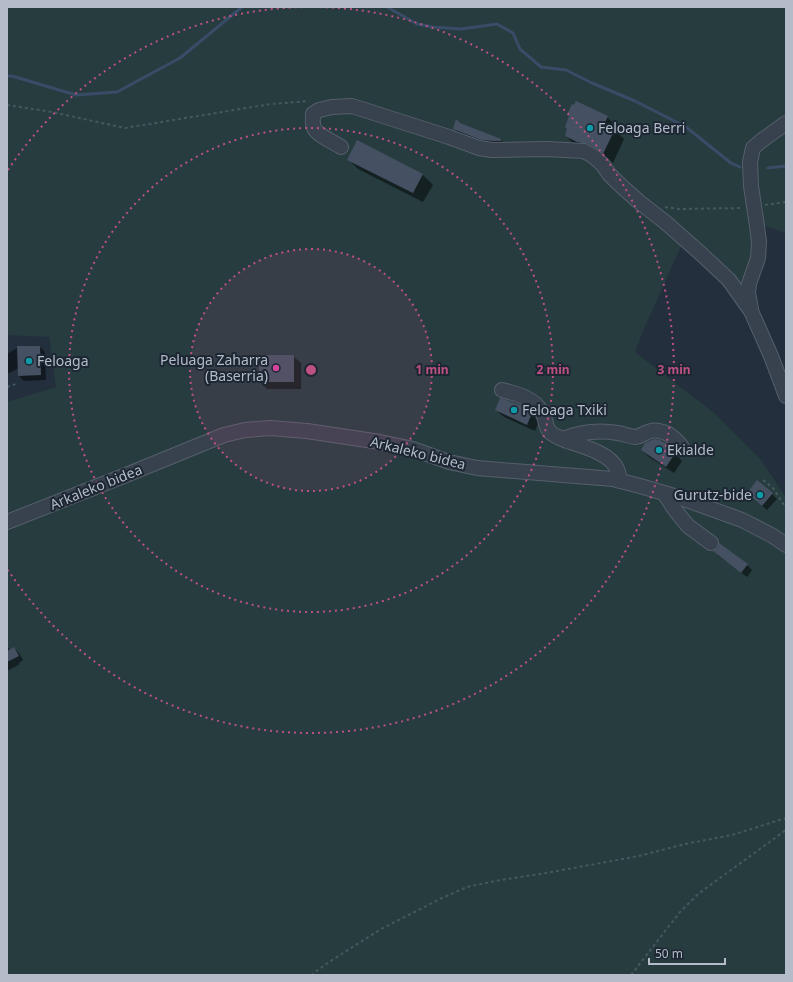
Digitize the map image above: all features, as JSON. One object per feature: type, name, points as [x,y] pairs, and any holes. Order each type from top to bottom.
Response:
[{"type":"street","points":[[341,147],[318,133],[314,128],[314,114],[319,110],[332,107],[352,106],[479,148],[492,150],[547,149],[584,152],[593,156],[638,202],[665,222],[729,280],[751,311],[771,356],[786,396]]},
{"type":"street","points":[[751,311],[748,293],[758,258],[759,242],[751,186],[750,162],[753,148],[761,140],[786,123]]},
{"type":"street","points":[[502,390],[520,394],[534,403],[542,412],[550,432],[563,439],[602,454],[612,461],[617,469],[620,481]]},
{"type":"street","name":"Arkaleko bidea","points":[[7,522],[224,435],[245,430],[270,428],[308,431],[380,442],[413,449],[449,462],[477,468],[613,479],[681,498],[742,520],[786,545]]},
{"type":"street","points":[[563,439],[572,435],[592,432],[623,433],[635,437],[651,431],[664,432],[673,437],[682,447]]},
{"type":"street","points":[[664,493],[688,526],[711,543]]},
{"type":"path","points":[[7,105],[52,112],[125,128],[271,104],[309,102]]},
{"type":"path","points":[[659,205],[679,209],[741,208],[786,202]]},
{"type":"path","points":[[7,387],[16,384]]},
{"type":"path","points":[[763,480],[773,488],[786,508]]},
{"type":"path","points":[[311,975],[381,929],[466,887],[639,856],[685,844],[732,835],[786,818]]},
{"type":"path","points":[[631,975],[680,912],[698,894],[786,830]]},
{"type":"green space","points":[[7,7],[786,7],[786,233],[759,224],[748,303],[682,244],[635,352],[713,412],[760,459],[786,497],[786,975],[7,975],[7,402],[56,387],[49,337],[7,335]]},
{"type":"building","name":"Feloaga Berri","points":[[576,101],[608,116],[605,123],[615,129],[603,154],[588,144],[577,142],[565,136],[567,129],[565,127],[569,116],[567,115],[572,104],[574,105]]},
{"type":"building","points":[[456,119],[460,123],[501,139],[501,141],[481,140],[453,129]]},
{"type":"building","points":[[357,140],[423,174],[413,193],[347,160]]},
{"type":"building","name":"Feloaga","points":[[17,346],[40,346],[41,375],[18,376]]},
{"type":"building","name":"Peluaga Zaharra (Baserria)","points":[[259,355],[294,355],[294,382],[259,382]]},
{"type":"building","name":"Feloaga Txiki","points":[[500,398],[521,405],[532,413],[527,425],[495,410]]},
{"type":"building","name":"Ekialde","points":[[654,439],[660,440],[676,452],[666,467],[641,450],[645,443]]},
{"type":"building","name":"Gurutz-bide","points":[[757,480],[773,493],[762,506],[747,493]]},
{"type":"building","points":[[719,543],[748,564],[741,573],[713,551],[718,548]]},
{"type":"building","points":[[14,647],[19,656],[7,662],[7,651]]},
{"type":"waterway","points":[[7,76],[12,76],[76,95],[117,92],[180,58],[242,7]]},
{"type":"waterway","points":[[387,7],[417,24],[433,27],[461,29],[497,24],[513,33],[520,49],[541,67],[566,70],[592,83],[635,101],[686,127],[731,163],[740,167]]},
{"type":"waterway","points":[[768,168],[786,166]]},
{"type":"place","name":"Feloaga Berri","points":[[590,128]]},
{"type":"place","name":"Feloaga","points":[[29,361]]},
{"type":"place","name":"Peluaga Zaharra (Baserria)","points":[[276,368]]},
{"type":"place","name":"Feloaga Txiki","points":[[514,410]]},
{"type":"place","name":"Ekialde","points":[[659,450]]},
{"type":"place","name":"Gurutz-bide","points":[[760,495]]}]
